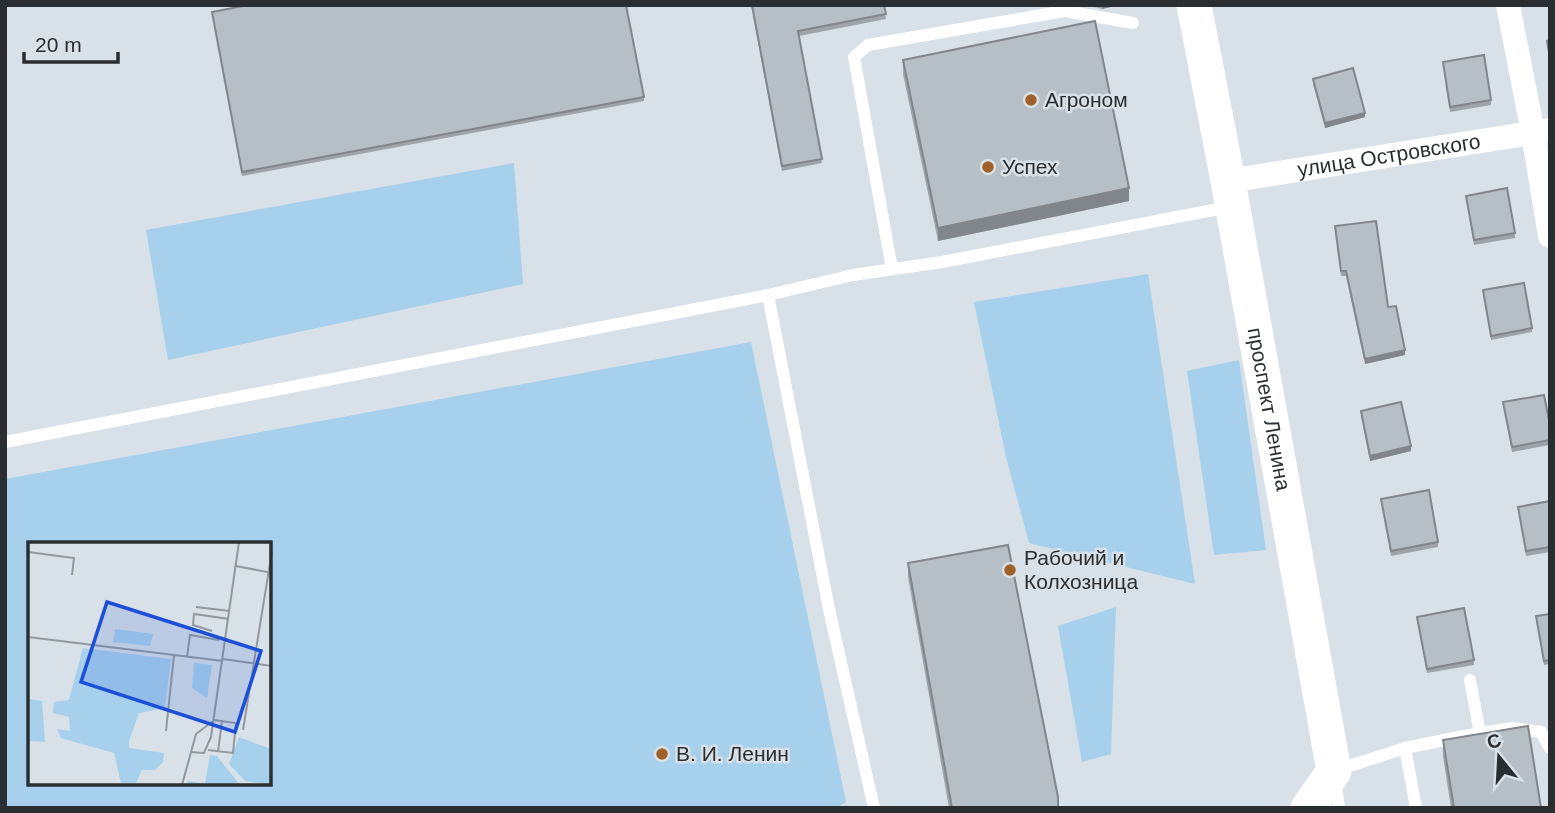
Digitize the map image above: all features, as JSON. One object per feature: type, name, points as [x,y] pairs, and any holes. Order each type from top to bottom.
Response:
[{"type":"street","name":"проспект Ленина","points":[[1194,5],[1231,193],[1334,771]]},
{"type":"street","points":[[1508,5],[1541,131],[1550,236]]},
{"type":"street","name":"улица Островского","points":[[1231,193],[1541,131]]},
{"type":"street","points":[[1308,808],[1334,771]]},
{"type":"lane","points":[[892,269],[855,57],[868,45],[1065,11],[1133,23]]},
{"type":"lane","points":[[5,442],[768,295],[1231,193]]},
{"type":"lane","points":[[768,295],[827,603],[874,808]]},
{"type":"lane","points":[[1470,680],[1480,733]]},
{"type":"lane","points":[[1339,808],[1334,771],[1405,748],[1512,729],[1541,732],[1550,748]]},
{"type":"lane","points":[[1405,748],[1416,808]]},
{"type":"shaded area","points":[[514,163],[523,284],[168,360],[146,230]]},
{"type":"shaded area","points":[[1148,274],[1195,584],[1029,543],[1006,457],[974,302]]},
{"type":"shaded area","points":[[751,342],[846,802],[836,808],[5,808],[5,479]]},
{"type":"shaded area","points":[[1239,360],[1266,550],[1214,555],[1187,371]]},
{"type":"shaded area","points":[[1116,607],[1111,754],[1082,762],[1058,626]]},
{"type":"building","points":[[248,5],[626,5],[644,97],[242,172],[212,12]]},
{"type":"building","points":[[752,5],[884,5],[886,14],[798,31],[822,159],[782,166]]},
{"type":"building","points":[[1095,21],[1129,188],[938,228],[903,60]]},
{"type":"building","points":[[1484,55],[1491,100],[1450,107],[1443,62]]},
{"type":"building","points":[[1353,68],[1365,113],[1325,123],[1313,79]]},
{"type":"building","points":[[1507,188],[1515,233],[1474,240],[1466,196]]},
{"type":"building","points":[[1376,221],[1388,307],[1396,306],[1405,350],[1365,359],[1346,271],[1341,271],[1335,226]]},
{"type":"building","points":[[1524,283],[1532,328],[1491,336],[1483,290]]},
{"type":"building","points":[[1544,395],[1550,440],[1512,447],[1503,402]]},
{"type":"building","points":[[1401,402],[1411,446],[1370,456],[1361,411]]},
{"type":"building","points":[[1429,490],[1438,542],[1391,551],[1381,499]]},
{"type":"building","points":[[1550,501],[1550,547],[1526,551],[1518,507]]},
{"type":"building","points":[[1008,545],[1058,808],[952,808],[908,563]]},
{"type":"building","points":[[1464,608],[1474,660],[1427,669],[1417,617]]},
{"type":"building","points":[[1550,614],[1550,660],[1544,661],[1536,616]]},
{"type":"building","points":[[1528,726],[1541,808],[1454,808],[1443,740]]},
{"type":"place","name":"Агроном","points":[[1031,100]]},
{"type":"place","name":"Успех","points":[[988,167]]},
{"type":"place","name":"Рабочий и Колхозница","points":[[1010,570]]},
{"type":"place","name":"В. И. Ленин","points":[[662,754]]}]
